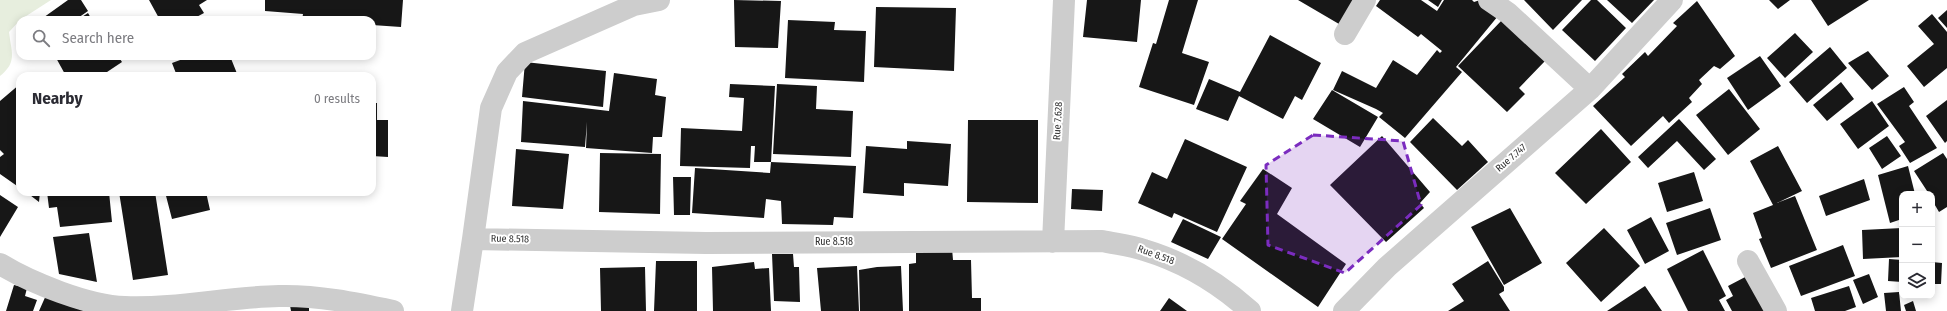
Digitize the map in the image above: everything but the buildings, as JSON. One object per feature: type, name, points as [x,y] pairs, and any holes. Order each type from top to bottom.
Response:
[{"type":"street","points":[[462,311],[491,108],[507,72],[525,53],[634,5],[659,0]]},
{"type":"street","name":"Rue 7.628","points":[[1053,242],[1064,0]]},
{"type":"street","points":[[1345,34],[1365,0]]},
{"type":"street","points":[[1489,0],[1508,13],[1590,89]]},
{"type":"street","name":"Rue 7.747","points":[[1344,311],[1387,267],[1590,89],[1672,0]]},
{"type":"street","name":"Rue 8.518","points":[[473,239],[706,243],[1102,241],[1144,249],[1182,265],[1229,292],[1250,311]]},
{"type":"street","points":[[1748,261],[1776,311]]},
{"type":"street","points":[[0,264],[13,272],[90,303],[118,306],[176,304],[280,296],[314,297],[393,311]]},
{"type":"highlighted area","points":[[1313,135],[1403,141],[1421,205],[1345,273],[1268,245],[1266,165]]},
{"type":"green space","points":[[0,0],[51,0],[26,16],[16,16],[16,24],[9,32],[12,51],[11,61],[6,71],[0,76]]}]
